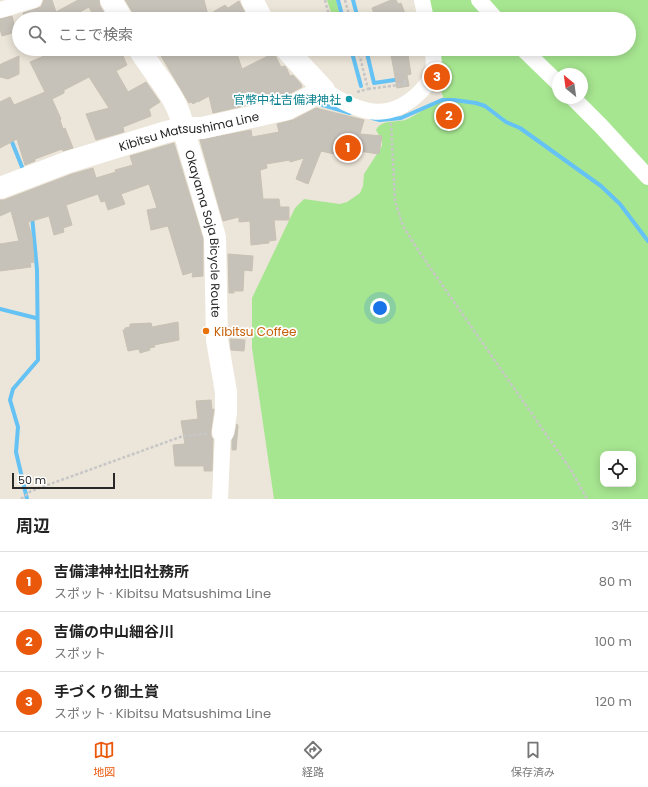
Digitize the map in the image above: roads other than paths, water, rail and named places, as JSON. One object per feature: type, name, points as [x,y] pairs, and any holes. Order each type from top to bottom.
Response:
[{"type":"main road","points":[[111,0],[118,12]]},
{"type":"main road","points":[[252,0],[258,12]]},
{"type":"main road","name":"Okayama Soja Bicycle Route","points":[[145,56],[173,98],[182,117],[183,128],[215,237],[217,340],[226,392],[226,413],[223,432]]},
{"type":"main road","points":[[293,56],[330,94]]},
{"type":"main road","name":"Kibitsu Matsushima Line","points":[[0,188],[68,162],[166,132],[183,128],[202,128],[287,109],[330,94]]},
{"type":"street","points":[[0,10],[34,0]]},
{"type":"street","points":[[422,0],[425,12]]},
{"type":"street","points":[[479,0],[490,12]]},
{"type":"street","points":[[330,94],[349,105],[362,109],[390,111],[401,107],[408,103],[428,84],[433,72],[435,61],[434,56]]},
{"type":"street","points":[[530,56],[552,77]]},
{"type":"street","points":[[579,104],[648,177]]},
{"type":"street","points":[[220,499],[223,432]]},
{"type":"waterway","points":[[338,0],[341,12]]},
{"type":"waterway","points":[[353,0],[356,12]]},
{"type":"waterway","points":[[353,56],[361,86]]},
{"type":"waterway","points":[[368,56],[374,83],[401,79]]},
{"type":"waterway","points":[[372,118],[380,120],[401,118],[442,100],[476,103],[485,106],[506,122],[520,128],[601,186],[620,204],[648,241]]},
{"type":"waterway","points":[[316,103],[350,113]]},
{"type":"waterway","points":[[10,137],[24,172]]},
{"type":"waterway","points":[[27,499],[16,452],[18,427],[10,400],[13,389],[38,360],[37,270],[32,216]]},
{"type":"waterway","points":[[0,309],[36,318]]},
{"type":"place","name":"手づくり御土賞","points":[[437,77]]},
{"type":"place","name":"官幣中社吉備津神社","points":[[349,99]]},
{"type":"place","name":"吉備の中山細谷川","points":[[449,116]]},
{"type":"place","name":"吉備津神社旧社務所","points":[[348,148]]},
{"type":"place","name":"Kibitsu Coffee","points":[[206,331]]}]
